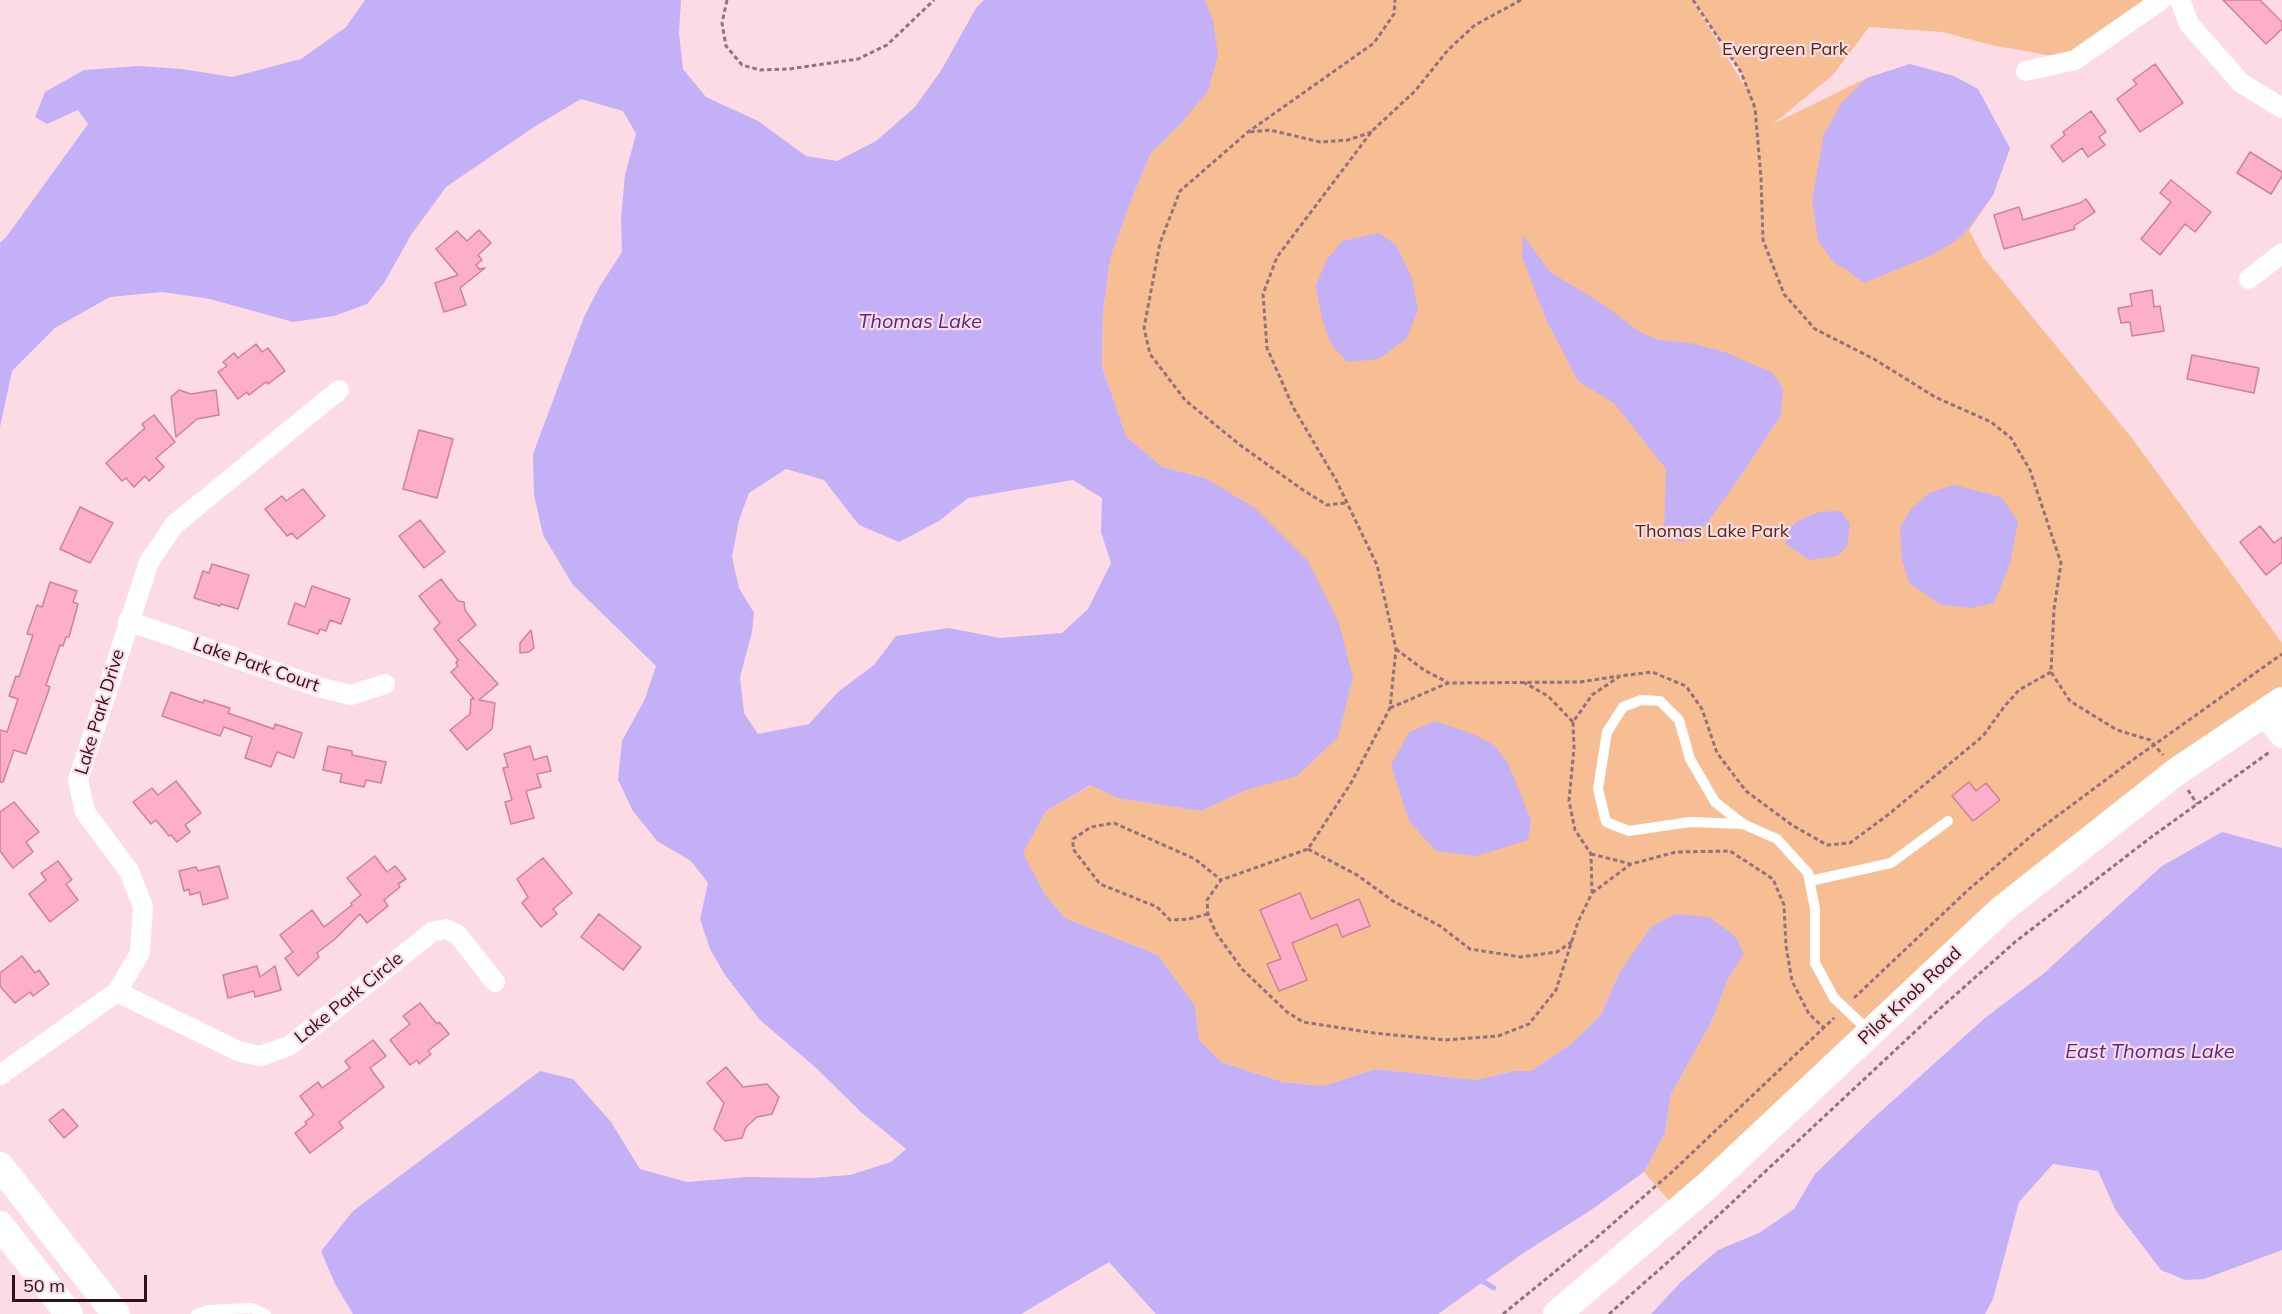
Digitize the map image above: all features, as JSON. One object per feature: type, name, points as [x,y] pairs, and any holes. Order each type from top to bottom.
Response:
[{"type":"main road","name":"Pilot Knob Road","points":[[1557,1314],[1707,1186],[2001,910],[2176,772],[2273,707]]},
{"type":"main road","points":[[0,1166],[116,1314]]},
{"type":"main road","points":[[0,1225],[69,1314]]},
{"type":"street","points":[[2026,71],[2075,60],[2162,0]]},
{"type":"street","points":[[2180,0],[2189,24],[2241,83],[2282,108]]},
{"type":"street","points":[[2250,279],[2282,253]]},
{"type":"street","name":"Lake Park Drive","points":[[0,1075],[117,993],[140,953],[142,906],[129,871],[84,812],[78,780],[149,562],[174,525],[339,390]]},
{"type":"street","name":"Lake Park Court","points":[[128,621],[351,695],[385,684]]},
{"type":"street","points":[[2273,707],[2278,742]]},
{"type":"street","name":"Lake Park Circle","points":[[117,993],[238,1051],[260,1056],[289,1046],[432,932],[446,929],[457,934],[495,982]]},
{"type":"lane","points":[[1743,824],[1690,822],[1629,831],[1606,822],[1598,789],[1607,732],[1623,707],[1641,700],[1660,701],[1679,720],[1690,759],[1715,802],[1743,824],[1777,839],[1808,873],[1815,909],[1815,963],[1833,998],[1871,1032]]},
{"type":"lane","points":[[1810,881],[1891,863],[1948,821]]},
{"type":"lane","points":[[196,1314],[208,1310],[252,1308],[266,1314]]},
{"type":"path","points":[[727,0],[722,24],[726,46],[741,64],[760,70],[789,69],[858,59],[886,45],[934,0]]},
{"type":"path","points":[[1346,503],[1327,505],[1303,490],[1240,445],[1185,400],[1150,354],[1144,328],[1160,243],[1180,191],[1248,132],[1374,43],[1394,14],[1395,0]]},
{"type":"path","points":[[1521,0],[1475,25],[1448,50],[1415,91],[1372,132],[1276,257],[1263,294],[1267,348],[1293,407],[1336,480],[1377,565],[1396,649],[1390,708],[1352,783],[1308,849],[1221,880],[1207,900],[1208,914],[1216,933],[1242,969],[1287,1012],[1303,1022],[1374,1033],[1444,1040],[1498,1036],[1529,1024],[1556,990],[1578,922],[1592,893],[1591,854],[1575,830],[1569,801],[1574,748],[1573,722],[1592,695],[1620,676]]},
{"type":"path","points":[[1693,0],[1741,72],[1755,108],[1763,240],[1784,294],[1815,329],[1874,359],[1935,397],[1991,422],[2011,438],[2030,470],[2061,562],[2054,609],[2051,672],[2070,701],[2117,730],[2150,740],[2154,744]]},
{"type":"path","points":[[1248,132],[1270,130],[1320,142],[1348,140],[1372,132]]},
{"type":"path","points":[[1396,649],[1424,670],[1448,682]]},
{"type":"path","points":[[1503,1314],[1674,1171],[1968,890],[2037,831],[2154,744],[2282,654]]},
{"type":"path","points":[[1390,708],[1448,682],[1580,682],[1652,672],[1686,686],[1702,709],[1717,753],[1746,791],[1792,825],[1827,845],[1850,843],[1889,814],[1983,736],[2019,690],[2051,672]]},
{"type":"path","points":[[1522,681],[1548,696],[1573,722]]},
{"type":"path","points":[[1609,1314],[2015,942],[2278,742]]},
{"type":"path","points":[[1208,914],[1189,919],[1170,920],[1157,907],[1100,884],[1073,849],[1073,839],[1091,827],[1114,824],[1195,859],[1221,880]]},
{"type":"path","points":[[1308,849],[1357,875],[1393,901],[1440,926],[1470,949],[1521,957],[1557,952],[1573,940]]},
{"type":"path","points":[[1592,893],[1631,864],[1676,852],[1730,851],[1773,879],[1784,905],[1786,946],[1792,981],[1809,1014],[1824,1028]]},
{"type":"path","points":[[1591,854],[1631,864]]},
{"type":"green space","name":"Thomas Lake Park","points":[[1203,0],[1692,0],[1747,90],[1741,72],[1693,0],[2161,0],[2075,60],[1991,45],[1943,32],[1869,27],[1833,75],[1773,124],[1867,78],[1910,64],[2010,148],[1993,195],[1969,230],[1983,257],[2131,437],[2282,643],[2282,700],[2129,809],[1678,1211],[1644,1172],[1665,1133],[1671,1094],[1712,1021],[1728,979],[1744,954],[1620,972],[1600,1016],[1571,1044],[1531,1071],[1513,1071],[1476,1080],[1376,1069],[1323,1086],[1283,1082],[1221,1062],[1199,1040],[1195,1006],[1158,955],[1065,918],[1044,893],[1022,853],[1046,811],[1092,785],[1117,798],[1201,811],[1246,790],[1205,478],[1162,467],[1126,436],[1102,366],[1103,313],[1110,259],[1151,153],[1183,121]]},
{"type":"water","name":"Thomas Lake","points":[[365,0],[681,0],[679,33],[683,69],[706,97],[758,121],[806,156],[837,161],[876,141],[915,107],[942,69],[976,8],[984,0],[1205,0],[1213,21],[1218,55],[1208,91],[1183,121],[1151,153],[1130,203],[1110,259],[1103,313],[1102,366],[1126,436],[1162,467],[1205,478],[1255,508],[1308,561],[1339,623],[1353,678],[1338,737],[1297,776],[1246,790],[1201,811],[1117,798],[1091,785],[1046,811],[1023,853],[1044,893],[1065,918],[1158,955],[1195,1006],[1199,1040],[1221,1062],[1283,1082],[1323,1086],[1376,1069],[1476,1080],[1513,1071],[1531,1071],[1571,1044],[1600,1016],[1620,972],[1651,927],[1675,914],[1709,917],[1735,936],[1744,954],[1728,979],[1712,1021],[1671,1094],[1665,1133],[1644,1172],[1438,1314],[1156,1314],[1109,1262],[1021,1314],[353,1314],[335,1284],[321,1251],[353,1211],[540,1071],[573,1079],[611,1122],[640,1169],[687,1182],[747,1177],[811,1178],[850,1175],[891,1162],[906,1149],[862,1113],[814,1066],[760,1020],[725,975],[710,949],[700,919],[708,883],[691,861],[657,841],[633,811],[618,780],[622,741],[645,699],[656,666],[573,585],[543,535],[534,495],[533,454],[584,317],[600,286],[622,252],[621,218],[625,175],[636,134],[623,111],[581,99],[534,127],[446,187],[411,235],[384,283],[367,304],[334,316],[293,322],[210,299],[162,292],[110,297],[55,328],[12,371],[0,427],[0,243],[88,124],[78,110],[47,124],[35,117],[45,92],[84,70],[139,66],[182,69],[232,77],[301,59],[346,27]],"holes":[[[786,469],[824,480],[859,525],[899,542],[939,521],[968,498],[1073,480],[1102,498],[1101,532],[1111,563],[1088,609],[1062,633],[1000,638],[949,628],[896,636],[874,665],[838,692],[809,724],[758,734],[744,713],[740,677],[752,632],[754,613],[739,588],[732,557],[739,520],[749,493]]]},
{"type":"water","points":[[1910,64],[1954,76],[1978,89],[2010,148],[1993,195],[1957,240],[1932,255],[1864,283],[1834,263],[1818,240],[1812,200],[1824,134],[1842,102],[1867,78]]},
{"type":"water","points":[[1379,233],[1396,245],[1412,278],[1418,310],[1407,338],[1379,359],[1347,362],[1331,344],[1322,319],[1316,286],[1326,261],[1342,241]]},
{"type":"water","points":[[1523,235],[1550,272],[1601,303],[1640,332],[1659,340],[1690,343],[1725,352],[1773,373],[1783,389],[1781,415],[1702,530],[1680,542],[1664,535],[1666,469],[1614,403],[1578,381],[1545,317],[1522,257]]},
{"type":"water","points":[[1954,485],[2001,497],[2018,521],[2010,564],[1994,603],[1971,608],[1941,605],[1909,583],[1902,560],[1900,527],[1912,508],[1929,493]]},
{"type":"water","points":[[1841,511],[1850,524],[1847,547],[1837,556],[1809,560],[1786,544],[1787,531],[1796,522],[1819,512]]},
{"type":"water","points":[[1435,721],[1475,735],[1494,745],[1508,763],[1531,820],[1528,840],[1476,856],[1436,851],[1409,821],[1391,765],[1409,732]]},
{"type":"water","name":"East Thomas Lake","points":[[2222,832],[2282,848],[2282,1250],[2204,1279],[2185,1280],[2161,1270],[2116,1211],[2098,1171],[2053,1164],[2019,1202],[1993,1299],[1985,1314],[1651,1314],[1681,1282],[1718,1250],[1759,1233],[1794,1209],[1815,1174],[1869,1122],[1985,1018],[2043,974],[2162,866]]},
{"type":"building","points":[[2223,0],[2260,0],[2282,22],[2282,29],[2266,44]]},
{"type":"building","points":[[2155,64],[2183,103],[2140,132],[2117,99],[2137,84],[2133,80]]},
{"type":"building","points":[[2091,111],[2106,132],[2099,137],[2105,145],[2088,157],[2082,148],[2063,162],[2051,146],[2065,135],[2063,132]]},
{"type":"building","points":[[2250,152],[2282,172],[2271,194],[2237,173]]},
{"type":"building","points":[[2171,180],[2211,212],[2195,232],[2185,224],[2160,255],[2141,239],[2171,202],[2160,193]]},
{"type":"building","points":[[2086,199],[2095,212],[2074,226],[2075,229],[2004,249],[1994,215],[2019,207],[2023,220],[2080,203]]},
{"type":"building","points":[[479,230],[491,243],[478,255],[482,260],[476,265],[479,269],[485,268],[460,288],[466,305],[444,312],[435,283],[458,275],[436,249],[457,231],[467,241]]},
{"type":"building","points":[[2152,290],[2154,307],[2160,306],[2164,331],[2132,336],[2130,322],[2121,323],[2118,308],[2132,306],[2130,294]]},
{"type":"building","points":[[256,344],[262,352],[268,348],[285,371],[268,384],[266,382],[249,395],[247,392],[238,399],[218,372],[227,366],[223,362],[234,353],[238,358]]},
{"type":"building","points":[[2192,355],[2259,368],[2254,393],[2187,379]]},
{"type":"building","points":[[179,390],[191,394],[216,390],[219,415],[197,419],[176,437],[171,397]]},
{"type":"building","points":[[154,415],[175,442],[156,458],[164,467],[149,481],[145,476],[134,487],[126,478],[122,481],[106,463],[145,428],[142,424]]},
{"type":"building","points":[[419,430],[453,439],[437,498],[403,489]]},
{"type":"building","points":[[303,489],[325,516],[297,539],[292,533],[287,536],[265,509],[282,496],[286,501]]},
{"type":"building","points":[[80,507],[113,523],[90,563],[60,549]]},
{"type":"building","points":[[420,520],[445,552],[424,568],[399,536]]},
{"type":"building","points":[[2260,526],[2274,543],[2282,537],[2282,562],[2266,575],[2240,542]]},
{"type":"building","points":[[212,564],[249,575],[238,609],[194,598],[203,571],[209,573]]},
{"type":"building","points":[[441,579],[458,601],[464,602],[465,610],[476,625],[458,640],[498,684],[479,700],[495,703],[492,729],[467,750],[450,730],[470,714],[471,699],[474,699],[451,672],[458,666],[456,663],[458,660],[434,629],[440,623],[419,596]]},
{"type":"building","points":[[50,582],[77,591],[73,602],[78,604],[69,637],[66,637],[63,646],[60,645],[46,685],[50,687],[26,754],[14,750],[3,782],[0,782],[0,730],[7,732],[18,699],[9,696],[16,676],[19,677],[33,635],[27,634],[37,605],[42,607]]},
{"type":"building","points":[[312,586],[350,599],[341,624],[330,620],[326,631],[320,629],[318,634],[288,624],[295,603],[305,607]]},
{"type":"building","points":[[531,630],[534,648],[529,652],[520,653],[520,643]]},
{"type":"building","points":[[171,692],[203,703],[204,700],[230,708],[228,713],[274,729],[275,724],[302,733],[294,758],[277,752],[271,767],[245,758],[252,737],[224,727],[220,736],[162,716]]},
{"type":"building","points":[[328,746],[352,751],[352,755],[386,762],[381,783],[366,780],[364,787],[340,782],[342,774],[323,770]]},
{"type":"building","points":[[530,746],[534,760],[547,756],[551,771],[537,774],[541,787],[526,791],[534,818],[511,824],[505,802],[512,800],[503,768],[508,767],[504,754]]},
{"type":"building","points":[[176,781],[201,813],[185,825],[190,832],[177,842],[156,820],[151,824],[133,802],[152,788],[158,795]]},
{"type":"building","points":[[1969,782],[1976,791],[1986,783],[2000,800],[1973,821],[1952,796]]},
{"type":"building","points":[[14,802],[39,832],[26,842],[33,852],[13,868],[0,851],[0,812]]},
{"type":"building","points":[[375,856],[387,872],[395,866],[406,879],[398,884],[400,887],[384,900],[388,906],[367,923],[360,914],[317,953],[319,957],[298,976],[285,958],[293,952],[280,935],[312,910],[324,927],[352,905],[351,903],[361,895],[347,878]]},
{"type":"building","points":[[543,858],[572,893],[553,909],[557,914],[541,927],[522,903],[528,897],[517,879]]},
{"type":"building","points":[[58,861],[72,880],[66,884],[78,900],[50,922],[29,894],[46,880],[41,873]]},
{"type":"building","points":[[219,866],[228,898],[203,905],[200,892],[190,895],[189,889],[184,891],[179,871],[196,867],[198,871]]},
{"type":"building","points":[[1300,893],[1311,919],[1359,899],[1370,926],[1342,937],[1337,924],[1292,943],[1307,980],[1279,991],[1267,964],[1281,959],[1260,910]]},
{"type":"building","points":[[599,914],[641,947],[623,970],[581,937]]},
{"type":"building","points":[[22,956],[35,973],[39,970],[49,984],[33,996],[30,992],[15,1003],[0,986],[0,973]]},
{"type":"building","points":[[257,966],[260,977],[275,966],[281,990],[255,997],[254,991],[228,998],[223,975]]},
{"type":"building","points":[[420,1003],[437,1024],[439,1022],[449,1034],[428,1051],[431,1054],[419,1064],[417,1060],[410,1065],[390,1040],[410,1024],[403,1016]]},
{"type":"building","points":[[373,1040],[386,1056],[370,1068],[384,1087],[339,1122],[343,1128],[310,1153],[295,1133],[314,1115],[300,1096],[318,1082],[322,1088],[350,1068],[345,1061]]},
{"type":"building","points":[[726,1067],[743,1087],[767,1084],[779,1097],[772,1114],[757,1117],[746,1127],[742,1138],[725,1141],[714,1129],[724,1103],[707,1083]]},
{"type":"building","points":[[63,1109],[78,1126],[64,1138],[49,1120]]},
{"type":"waterway","points":[[1477,1278],[1494,1288]]},
{"type":"park label","name":"Evergreen Park","points":[[1785,50]]}]
